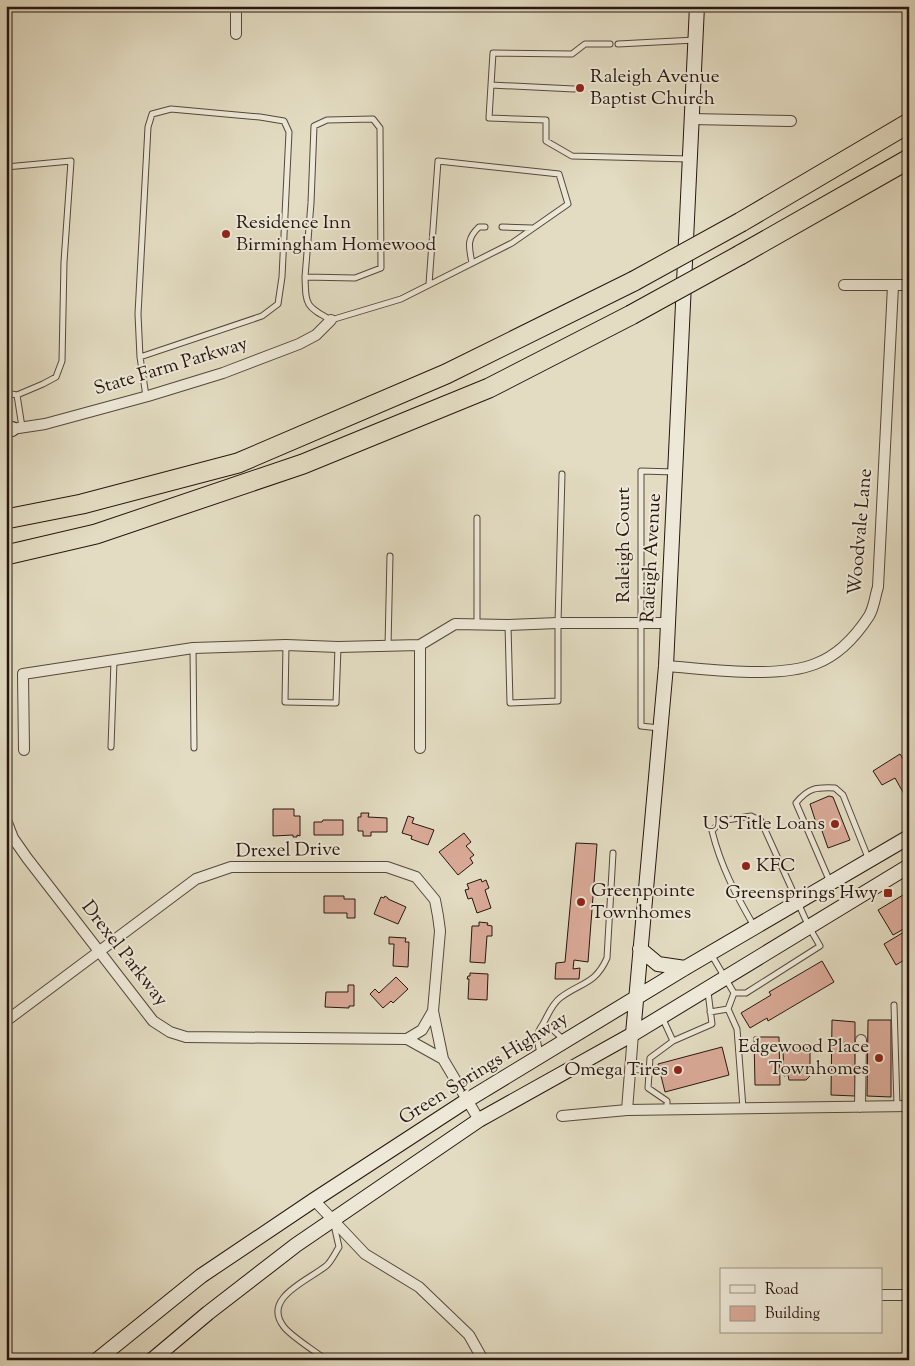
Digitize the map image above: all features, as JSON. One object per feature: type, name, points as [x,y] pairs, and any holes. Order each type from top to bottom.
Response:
[{"type":"highway","points":[[6,519],[82,504],[238,462],[446,374],[634,281],[741,222],[909,123]]},
{"type":"highway","points":[[6,555],[96,534],[304,464],[489,388],[631,315],[909,159]]},
{"type":"main road","name":"Raleigh Avenue","points":[[632,1034],[666,666],[697,6]]},
{"type":"main road","name":"Green Springs Highway","points":[[97,1360],[201,1276],[466,1101],[710,953],[909,837]]},
{"type":"main road","points":[[152,1360],[208,1313],[296,1245],[479,1120],[632,1034],[909,866]]},
{"type":"main road","points":[[640,949],[658,964],[685,968]]},
{"type":"street","points":[[236,6],[236,34]]},
{"type":"street","points":[[692,119],[791,121]]},
{"type":"street","points":[[844,285],[909,285]]},
{"type":"street","name":"Woodvale Lane","points":[[666,666],[749,672],[792,670],[816,664],[842,649],[870,616],[878,587],[894,286]]},
{"type":"street","name":"State Farm Parkway","points":[[12,429],[45,424],[146,397],[223,373],[298,344],[316,335],[331,320]]},
{"type":"street","name":"Raleigh Court","points":[[420,646],[455,624],[508,626],[558,622],[668,623]]},
{"type":"street","points":[[24,750],[23,674],[193,648],[286,645],[338,647],[420,646],[420,748]]},
{"type":"street","name":"Drexel Parkway","points":[[6,820],[13,838],[98,952],[153,1021],[170,1032],[186,1037],[407,1039],[443,1059]]},
{"type":"street","name":"Drexel Drive","points":[[6,1022],[196,879],[231,868],[387,867],[416,877],[434,900],[440,932],[433,1011],[443,1059]]},
{"type":"street","name":"Drexel Drive","points":[[407,1039],[422,1030],[433,1011]]},
{"type":"street","name":"Raleigh Avenue","points":[[628,1110],[632,1034]]},
{"type":"street","points":[[860,1107],[861,1040]]},
{"type":"street","points":[[443,1059],[466,1101],[479,1120]]},
{"type":"street","points":[[562,1116],[628,1110],[909,1106]]},
{"type":"street","points":[[314,1200],[365,1254],[419,1287],[468,1335],[483,1360]]},
{"type":"street","points":[[882,1295],[909,1295]]},
{"type":"lane","points":[[618,44],[696,40]]},
{"type":"lane","points":[[610,44],[585,44],[572,54],[493,53],[489,118],[546,120],[546,141],[572,156],[690,159]]},
{"type":"lane","points":[[491,85],[574,89]]},
{"type":"lane","points":[[140,357],[262,316],[278,304],[282,277],[289,132],[284,121],[260,116],[171,109],[152,114],[148,127],[138,314],[140,357],[146,397]]},
{"type":"lane","points":[[305,276],[355,278],[381,268],[380,128],[373,119],[327,120],[314,126],[311,203],[305,276],[306,298],[312,310],[331,320],[401,298],[512,243],[568,204],[559,174],[438,161],[429,284]]},
{"type":"lane","points":[[6,167],[71,161],[64,262],[62,361],[56,377],[17,395],[6,392]]},
{"type":"lane","points":[[472,263],[469,246],[471,234],[478,227],[485,227]]},
{"type":"lane","points":[[502,227],[532,228]]},
{"type":"lane","points":[[12,429],[17,395]]},
{"type":"lane","name":"Raleigh Court","points":[[660,728],[641,726],[641,472],[675,472]]},
{"type":"lane","points":[[508,626],[510,703],[558,702],[562,474]]},
{"type":"lane","points":[[477,518],[477,624]]},
{"type":"lane","points":[[388,646],[390,556]]},
{"type":"lane","points":[[286,645],[285,702],[336,703],[338,647]]},
{"type":"lane","points":[[193,648],[194,748]]},
{"type":"lane","points":[[111,747],[114,661]]},
{"type":"lane","points":[[830,883],[796,803],[804,793],[818,788],[835,788],[843,795],[869,860]]},
{"type":"lane","points":[[734,993],[746,993],[820,946],[809,927],[762,820],[750,816],[721,821],[712,831],[718,854],[732,888],[754,927]]},
{"type":"lane","points":[[540,1056],[537,1040],[538,1031],[544,1024],[553,1005],[560,998],[592,980],[602,969],[607,958],[613,853]]},
{"type":"lane","points":[[710,953],[734,993]]},
{"type":"lane","points":[[667,1110],[667,1101],[648,1088],[650,1058],[672,1041],[712,1024],[708,988]]},
{"type":"lane","points":[[734,993],[728,1008],[737,1029],[742,1108]]},
{"type":"lane","points":[[894,1005],[897,1106]]},
{"type":"lane","points":[[710,1012],[728,1008]]},
{"type":"lane","points":[[662,1016],[672,1041]]},
{"type":"lane","points":[[544,1024],[565,1041]]},
{"type":"lane","points":[[630,1069],[649,1071]]},
{"type":"lane","points":[[326,1360],[290,1333],[282,1325],[278,1315],[281,1301],[288,1291],[328,1265],[339,1247],[333,1220]]},
{"type":"building","points":[[900,754],[909,768],[909,803],[895,778],[882,785],[873,771]]},
{"type":"building","points":[[829,796],[833,797],[850,840],[828,848],[821,828],[818,829],[810,804]]},
{"type":"building","points":[[273,809],[294,809],[294,816],[300,816],[300,836],[273,836]]},
{"type":"building","points":[[361,813],[369,813],[368,817],[387,818],[387,832],[371,832],[371,836],[363,836],[363,831],[358,831],[358,817],[361,817]]},
{"type":"building","points":[[408,816],[414,818],[412,823],[434,830],[428,845],[411,839],[412,836],[402,833]]},
{"type":"building","points":[[323,820],[343,820],[343,835],[314,835],[314,822],[322,822]]},
{"type":"building","points":[[464,833],[471,842],[466,846],[474,855],[470,858],[473,863],[458,875],[439,852]]},
{"type":"building","name":"Greenpointe Townhomes","points":[[576,843],[597,844],[588,962],[574,960],[573,969],[580,968],[579,979],[555,979],[556,963],[565,962]]},
{"type":"building","points":[[481,879],[482,882],[486,880],[489,888],[485,890],[491,908],[477,913],[472,898],[468,899],[465,890],[469,889],[467,884]]},
{"type":"building","points":[[903,895],[909,905],[909,926],[893,935],[878,910]]},
{"type":"building","points":[[324,896],[344,896],[344,899],[355,899],[355,918],[347,918],[347,913],[324,913]]},
{"type":"building","points":[[385,896],[406,907],[398,924],[374,914],[381,897],[384,898]]},
{"type":"building","points":[[479,922],[488,923],[487,925],[492,926],[492,936],[487,936],[485,963],[470,962],[472,926],[479,926]]},
{"type":"building","points":[[909,929],[909,957],[896,965],[884,944]]},
{"type":"building","points":[[389,937],[406,938],[405,942],[409,942],[408,967],[393,966],[394,944],[389,944]]},
{"type":"building","points":[[822,961],[834,982],[768,1021],[767,1018],[750,1028],[741,1013],[771,995],[769,992]]},
{"type":"building","points":[[470,973],[488,974],[487,1000],[468,999],[469,979],[467,979]]},
{"type":"building","points":[[396,977],[408,989],[393,1003],[391,1001],[383,1008],[370,994],[375,989],[379,993]]},
{"type":"building","points":[[348,985],[354,985],[354,1006],[349,1006],[349,1008],[325,1007],[326,992],[348,992]]},
{"type":"building","points":[[832,1020],[855,1022],[855,1096],[831,1095]]},
{"type":"building","name":"Edgewood Place Townhomes","points":[[868,1020],[891,1020],[891,1097],[867,1096]]},
{"type":"building","points":[[754,1037],[779,1037],[780,1085],[755,1085]]},
{"type":"building","points":[[801,1045],[801,1049],[810,1048],[810,1076],[806,1080],[789,1080],[788,1075],[784,1076],[783,1051],[787,1051],[787,1048],[791,1048],[791,1046]]},
{"type":"building","points":[[722,1047],[729,1075],[665,1092],[658,1064]]},
{"type":"place","name":"Raleigh Avenue Baptist Church","points":[[580,88]]},
{"type":"place","name":"Residence Inn Birmingham Homewood","points":[[226,234]]},
{"type":"place","name":"US Title Loans","points":[[835,824]]},
{"type":"place","name":"KFC","points":[[746,866]]},
{"type":"place","name":"Greensprings Hwy","points":[[888,893]]},
{"type":"place","name":"Greenpointe Townhomes","points":[[581,902]]},
{"type":"place","name":"Edgewood Place Townhomes","points":[[879,1058]]},
{"type":"place","name":"Omega Tires","points":[[678,1070]]}]
